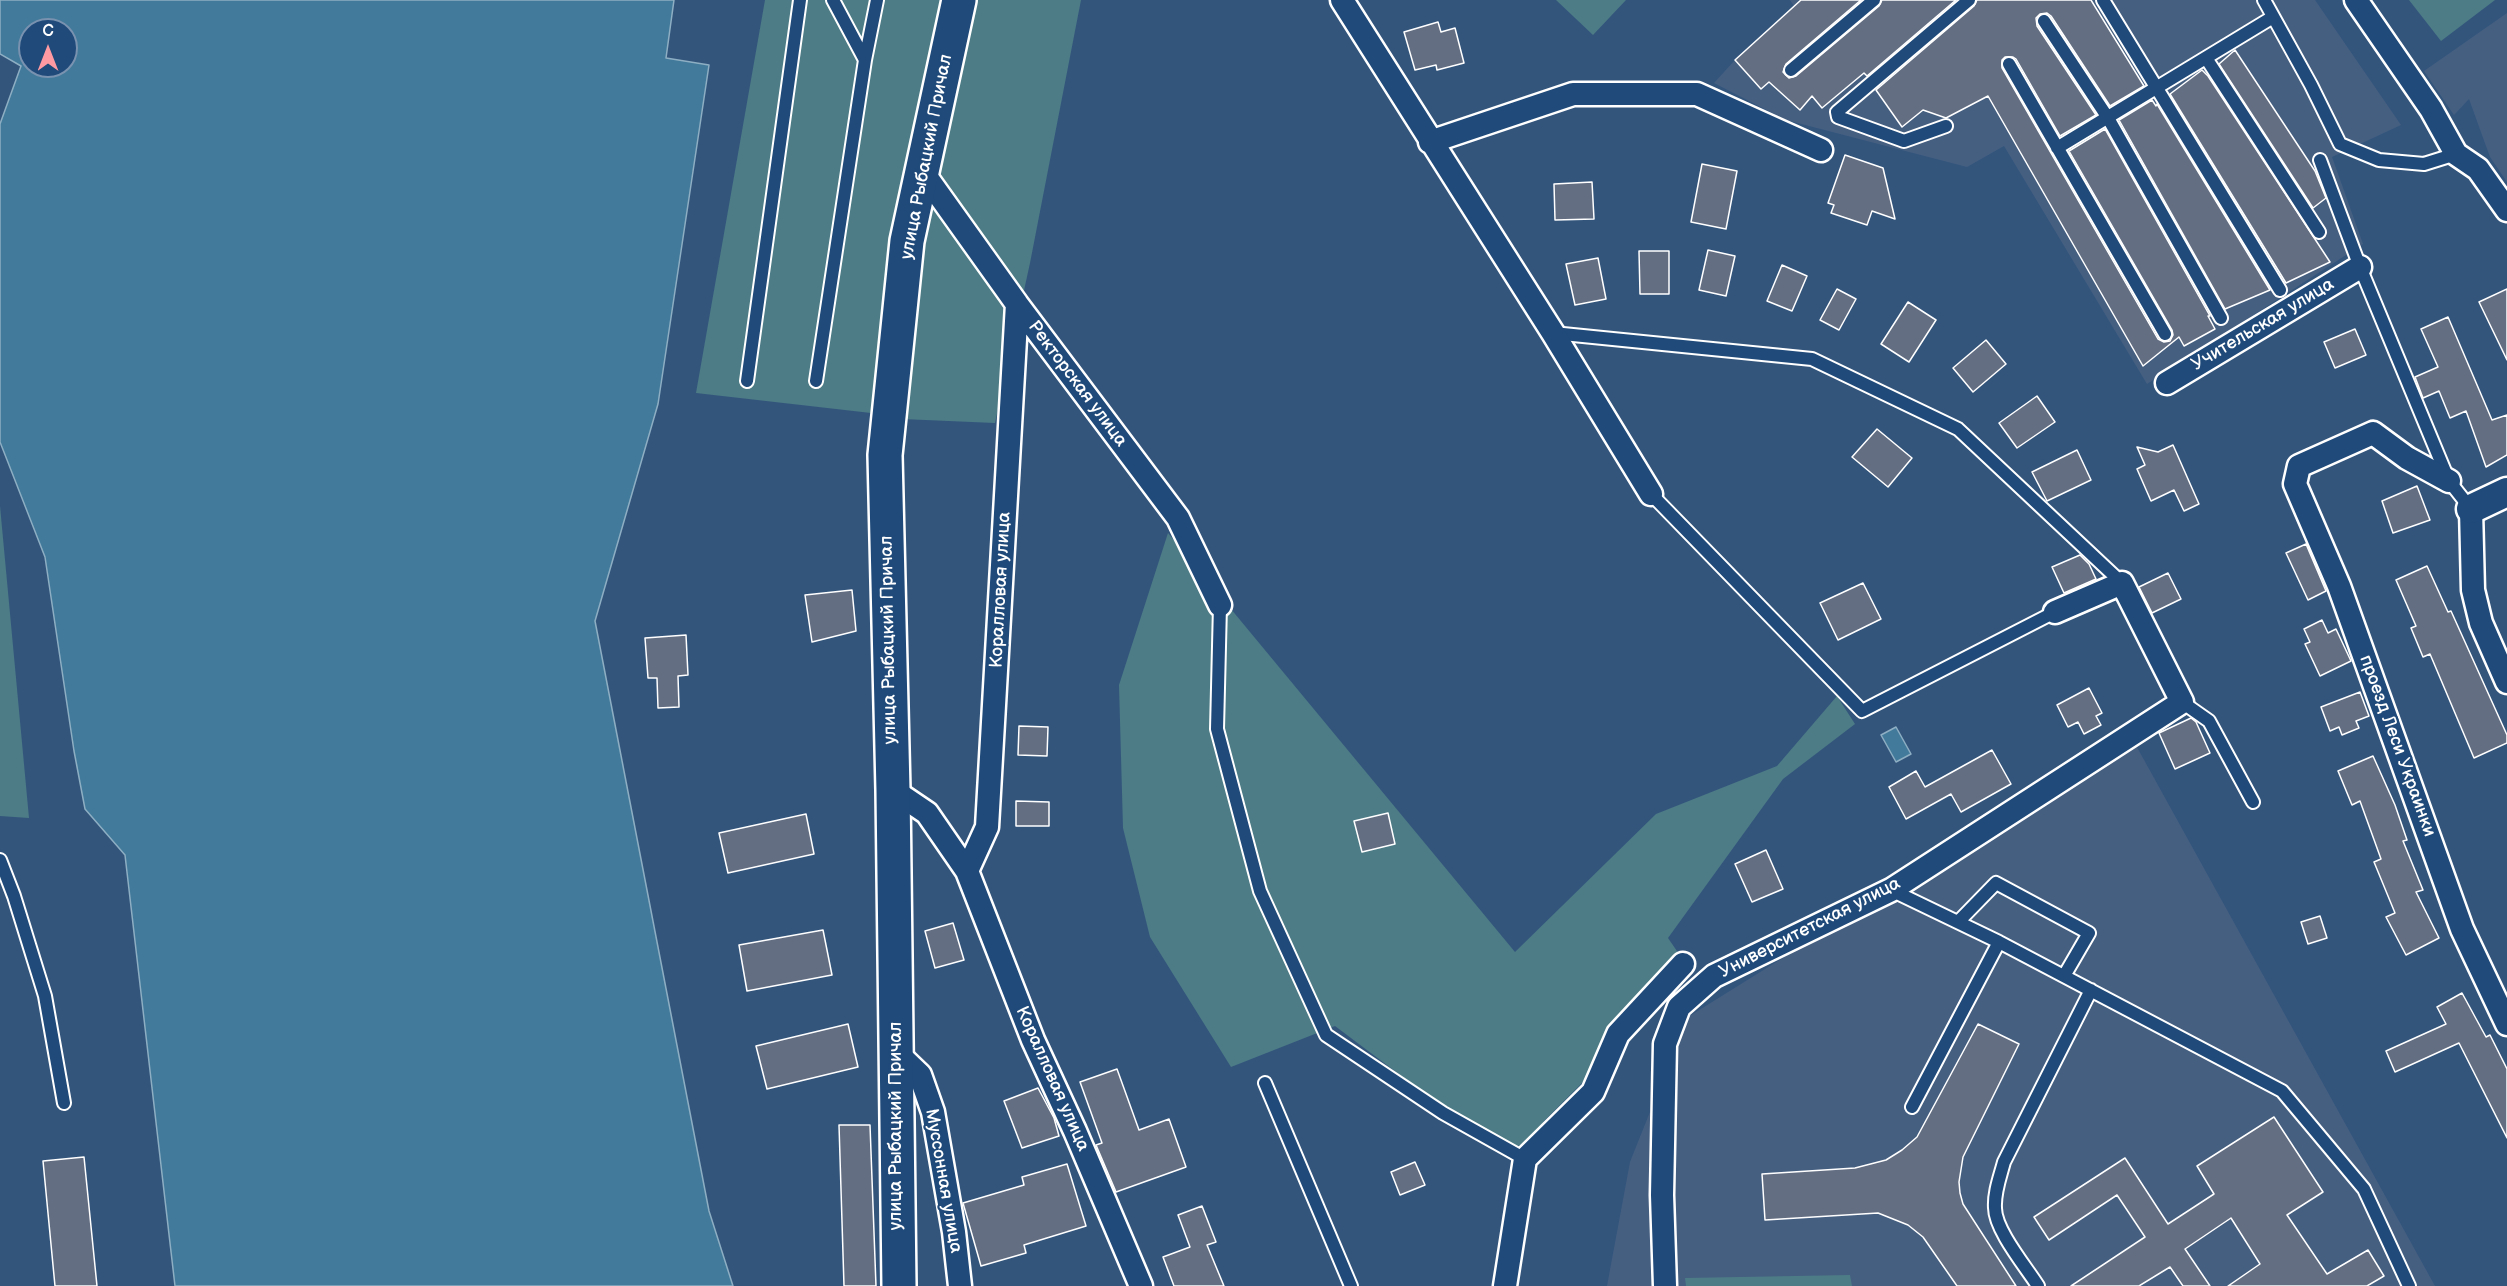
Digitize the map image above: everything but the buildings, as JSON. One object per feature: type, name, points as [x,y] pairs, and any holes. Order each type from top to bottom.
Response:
[{"type":"main road","name":"улица Рыбацкий Причал","points":[[899,1286],[885,455],[907,241],[959,0]]},
{"type":"street","points":[[1342,0],[1553,333],[1651,494]]},
{"type":"street","points":[[2356,0],[2432,109],[2456,154],[2478,169],[2507,210]]},
{"type":"street","points":[[1430,141],[1573,94],[1697,94],[1821,150]]},
{"type":"street","name":"Ректорская улица","points":[[922,171],[1017,304],[1178,518],[1220,605]]},
{"type":"street","name":"Учительская улица","points":[[2167,383],[2360,267]]},
{"type":"street","name":"Коралловая улица","points":[[968,871],[987,827],[1017,304]]},
{"type":"street","name":"проезд Леси Украинки","points":[[2449,481],[2407,458],[2373,433],[2299,466],[2295,484],[2339,586],[2462,929],[2507,1024]]},
{"type":"street","points":[[2507,492],[2472,509],[2473,590],[2481,623],[2507,682]]},
{"type":"street","points":[[2055,612],[2122,583],[2182,702]]},
{"type":"street","name":"Университетская улица","points":[[1665,1286],[1662,1196],[1665,1044],[1679,1007],[1714,976],[1891,890],[2182,702]]},
{"type":"street","name":"Коралловая улица","points":[[892,790],[927,813],[968,871],[1033,1040],[1075,1131],[1140,1286]]},
{"type":"street","points":[[1505,1286],[1525,1159],[1593,1092],[1618,1034],[1683,964]]},
{"type":"street","name":"Муссонная улица","points":[[895,1051],[920,1075],[933,1112],[954,1232],[960,1286]]},
{"type":"lane","points":[[747,381],[800,0]]},
{"type":"lane","points":[[833,0],[865,60]]},
{"type":"lane","points":[[816,381],[865,60],[877,0]]},
{"type":"lane","points":[[1791,70],[1874,0]]},
{"type":"lane","points":[[1946,126],[1904,141],[1838,117],[1836,112],[1969,0]]},
{"type":"lane","points":[[2103,0],[2280,290]]},
{"type":"lane","points":[[2264,0],[2340,144],[2379,160],[2424,164],[2456,154]]},
{"type":"lane","points":[[2058,148],[2273,17]]},
{"type":"lane","points":[[2044,21],[2108,118],[2221,318]]},
{"type":"lane","points":[[2206,58],[2319,232]]},
{"type":"lane","points":[[2009,64],[2165,334]]},
{"type":"lane","points":[[2320,160],[2360,267],[2449,481],[2472,509]]},
{"type":"lane","points":[[1553,333],[1812,359],[1958,429],[2122,583]]},
{"type":"lane","points":[[1651,494],[1862,711],[2055,612]]},
{"type":"lane","points":[[1220,605],[1217,729],[1260,891],[1326,1035],[1443,1113],[1525,1159]]},
{"type":"lane","points":[[2182,702],[2209,721],[2253,802]]},
{"type":"lane","points":[[0,860],[14,896],[45,996],[64,1103]]},
{"type":"lane","points":[[1958,922],[1996,883],[2089,933],[2064,976]]},
{"type":"lane","points":[[1891,890],[1999,942],[2282,1091],[2364,1189],[2409,1286]]},
{"type":"lane","points":[[1912,1107],[1999,942]]},
{"type":"lane","points":[[2038,1286],[2002,1230],[1994,1210],[1997,1186],[2008,1154],[2091,990]]},
{"type":"lane","points":[[1265,1083],[1351,1286]]},
{"type":"shaded area","points":[[0,0],[674,0],[666,58],[709,65],[658,404],[595,621],[709,1211],[733,1286],[175,1286],[125,855],[85,809],[45,557],[0,442],[0,124],[18,74],[18,78],[78,78],[78,18],[18,18],[18,64],[0,54]]},
{"type":"shaded area","points":[[1790,0],[2315,0],[2401,125],[2332,157],[2363,244],[2147,384],[2004,146],[1967,167],[1786,120],[1714,83],[1735,60],[1794,6]]},
{"type":"shaded area","points":[[2507,13],[2507,182],[2490,157],[2469,99],[2454,115],[2424,71]]},
{"type":"shaded area","points":[[1896,727],[1911,754],[1896,762],[1881,735]]},
{"type":"shaded area","points":[[2133,740],[2435,1286],[1607,1286],[1630,1162],[1688,1017]]},
{"type":"green space","points":[[765,0],[946,0],[894,228],[871,413],[696,393]]},
{"type":"green space","points":[[970,0],[1081,0],[1030,263],[995,423],[902,419],[936,163]]},
{"type":"green space","points":[[1556,0],[1626,0],[1593,35]]},
{"type":"green space","points":[[2409,0],[2495,0],[2441,41]]},
{"type":"green space","points":[[0,506],[29,818],[0,816]]},
{"type":"green space","points":[[1168,533],[1515,952],[1656,814],[1777,766],[1837,696],[1855,724],[1783,779],[1668,938],[1692,973],[1544,1121],[1532,1143],[1512,1147],[1420,1090],[1335,1026],[1231,1067],[1150,937],[1123,828],[1119,685]]},
{"type":"green space","points":[[1850,1275],[1852,1286],[1686,1286],[1685,1278]]}]
